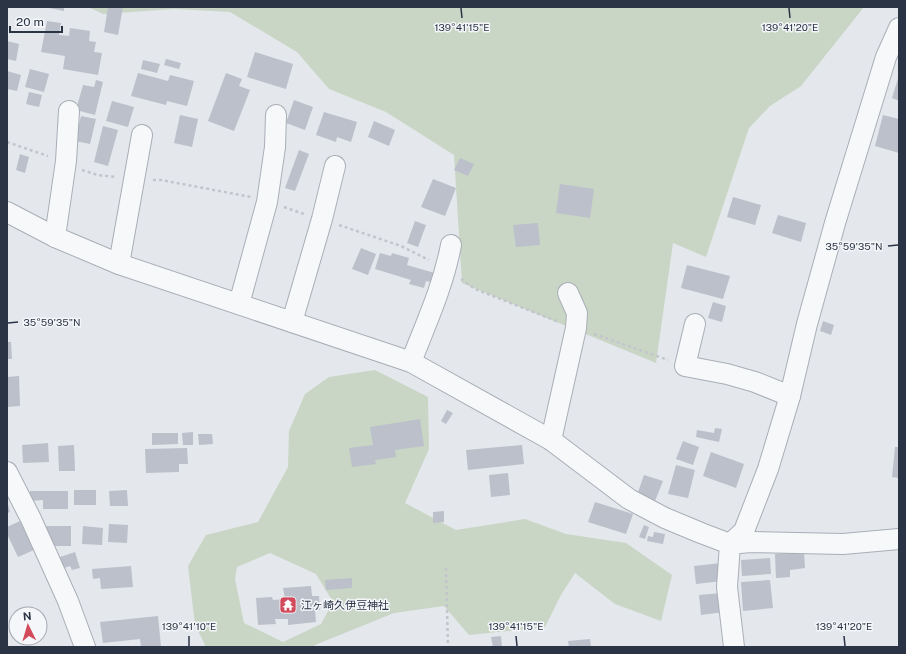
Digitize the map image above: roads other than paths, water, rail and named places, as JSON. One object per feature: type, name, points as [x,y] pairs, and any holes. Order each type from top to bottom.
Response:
[{"type":"street","points":[[734,647],[727,586],[730,544],[744,531],[768,469],[790,396],[807,324],[835,223],[886,57],[899,28]]},
{"type":"street","points":[[55,237],[66,161],[69,111]]},
{"type":"street","points":[[239,304],[267,202],[275,147],[276,116]]},
{"type":"street","points":[[119,264],[142,135]]},
{"type":"street","points":[[292,322],[322,219],[335,166]]},
{"type":"street","points":[[7,212],[55,237],[119,264],[411,362],[551,440],[629,499],[665,518],[730,544],[750,542],[843,544],[899,539]]},
{"type":"street","points":[[411,362],[441,287],[451,245]]},
{"type":"street","points":[[551,440],[576,328],[577,313],[568,293]]},
{"type":"street","points":[[695,324],[685,366],[727,374],[755,382],[790,396]]},
{"type":"street","points":[[7,472],[31,519],[68,601],[85,647]]},
{"type":"place","name":"江ヶ崎久伊豆神社","points":[[288,605]]}]
